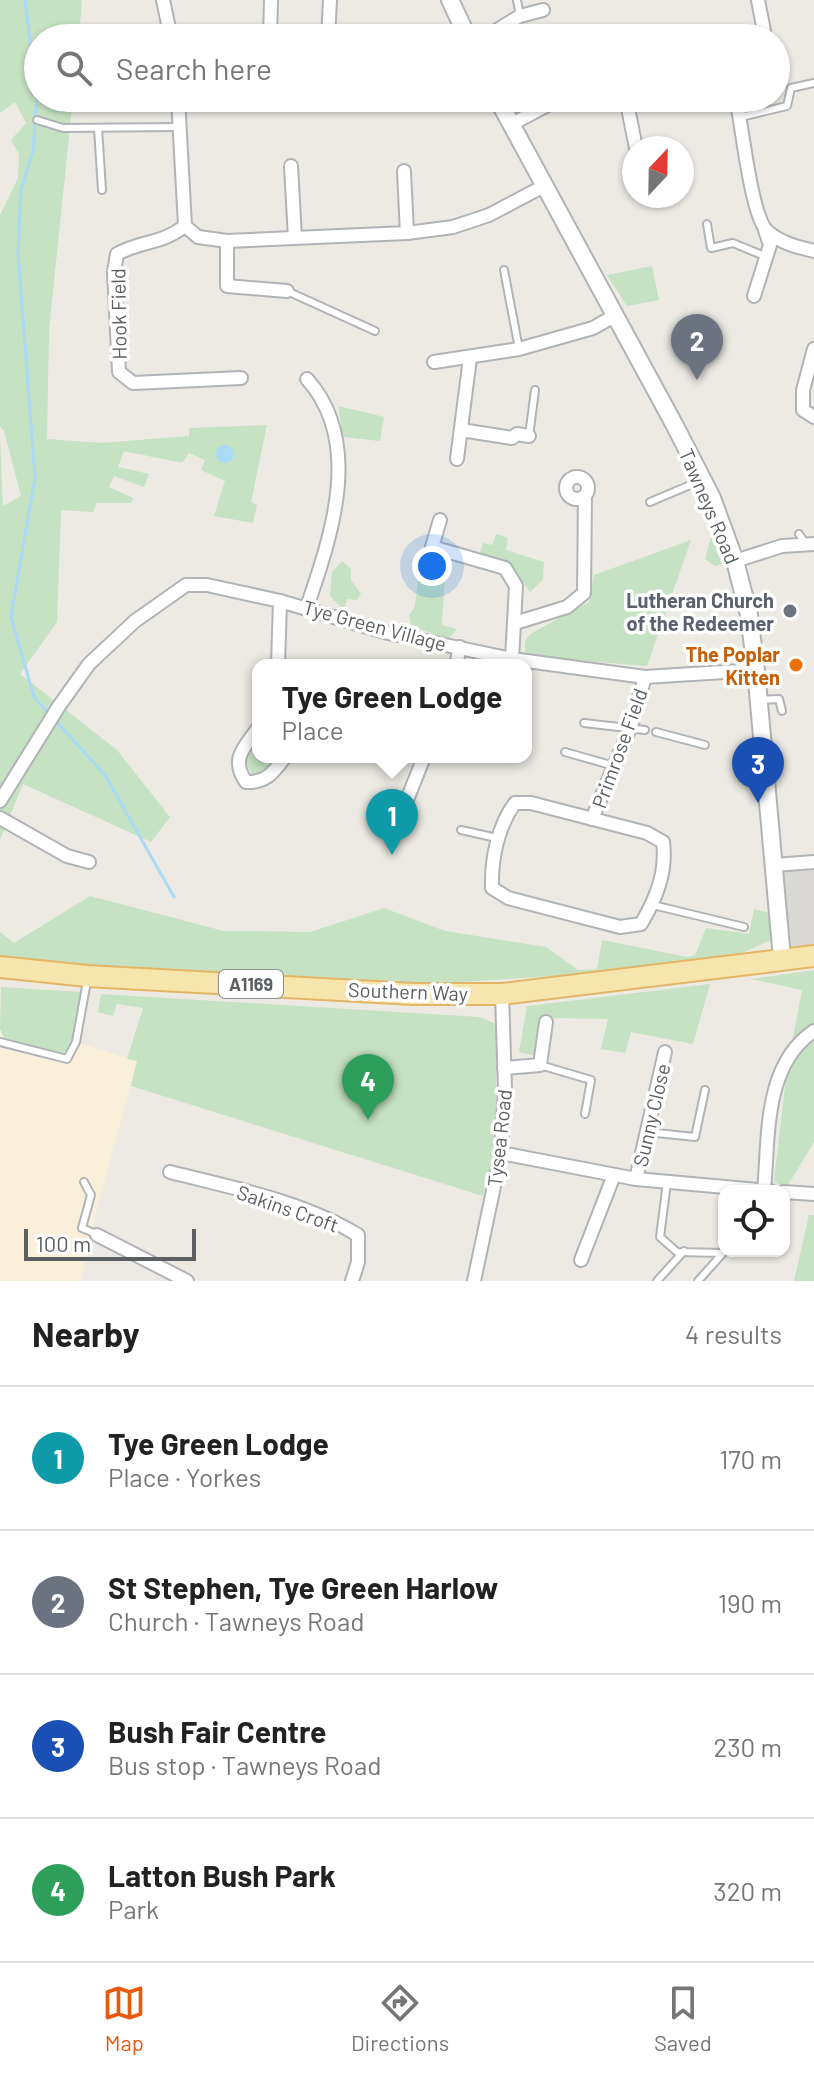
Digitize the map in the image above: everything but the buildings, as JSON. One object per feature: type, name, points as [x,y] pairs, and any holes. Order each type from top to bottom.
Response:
[{"type":"main road","name":"Southern Way","points":[[0,967],[87,976],[413,994],[502,994],[814,956]]},
{"type":"street","points":[[163,0],[168,24]]},
{"type":"street","points":[[270,24],[271,0]]},
{"type":"street","points":[[329,24],[330,0]]},
{"type":"street","points":[[450,0],[461,24]]},
{"type":"street","points":[[758,0],[763,24]]},
{"type":"street","points":[[507,24],[520,16],[543,10]]},
{"type":"street","points":[[179,112],[185,226],[198,237],[227,241],[407,233],[453,227],[489,215],[544,186]]},
{"type":"street","name":"Tawneys Road","points":[[504,112],[616,315],[702,480],[735,561],[749,615],[756,670],[782,958]]},
{"type":"street","points":[[510,125],[535,112]]},
{"type":"street","points":[[629,112],[634,136]]},
{"type":"street","points":[[740,112],[754,203],[770,245],[754,296]]},
{"type":"street","points":[[291,166],[295,238]]},
{"type":"street","points":[[404,171],[407,233]]},
{"type":"street","name":"Hook Field","points":[[185,226],[156,243],[133,245],[117,254],[114,272],[119,372],[133,383],[241,378]]},
{"type":"street","points":[[765,230],[790,245],[814,251]]},
{"type":"street","points":[[227,241],[227,286],[287,291]]},
{"type":"street","points":[[434,362],[519,349],[593,328],[616,315]]},
{"type":"street","points":[[813,354],[803,390],[803,410],[814,417]]},
{"type":"street","points":[[457,459],[470,358]]},
{"type":"street","points":[[307,379],[324,398],[337,445],[338,501],[307,607]]},
{"type":"street","points":[[461,430],[512,438],[517,434],[529,436]]},
{"type":"street","points":[[515,623],[567,607],[584,593],[585,496]]},
{"type":"street","points":[[440,520],[432,547],[505,568],[516,586],[512,659]]},
{"type":"street","points":[[735,561],[806,541]]},
{"type":"street","name":"Tye Green Village","points":[[0,801],[89,664],[135,621],[169,594],[186,585],[207,585],[307,607],[388,633],[512,659]]},
{"type":"street","name":"Tye Green Village","points":[[278,659],[280,601]]},
{"type":"street","points":[[457,659],[460,647]]},
{"type":"street","name":"Tye Green Village","points":[[532,662],[645,677],[756,670]]},
{"type":"street","name":"Primrose Field","points":[[592,819],[631,726],[645,677]]},
{"type":"street","points":[[252,736],[236,758],[237,769],[246,782],[256,783],[271,776],[281,763]]},
{"type":"street","points":[[405,805],[422,763]]},
{"type":"street","name":"Primrose Field","points":[[515,803],[531,803],[647,833],[663,842],[666,863],[653,905],[641,924],[620,927],[508,898],[492,888],[491,870],[499,839],[504,818],[515,803]]},
{"type":"street","points":[[0,818],[67,856],[89,862]]},
{"type":"street","points":[[774,865],[814,862]]},
{"type":"street","name":"Tysea Road","points":[[474,1281],[501,1153],[504,1068],[502,994]]},
{"type":"street","points":[[504,1068],[540,1065],[546,1022]]},
{"type":"street","points":[[765,1185],[773,1095],[794,1051],[814,1031]]},
{"type":"street","name":"Sunny Close","points":[[636,1179],[665,1052]]},
{"type":"street","points":[[501,1153],[636,1179],[718,1187]]},
{"type":"street","name":"Sakins Croft","points":[[170,1172],[264,1196],[338,1222],[358,1235],[358,1262],[352,1281]]},
{"type":"street","points":[[581,1260],[614,1175]]},
{"type":"street","points":[[790,1192],[814,1194]]},
{"type":"street","points":[[97,1235],[187,1281]]},
{"type":"lane","points":[[517,0],[520,16]]},
{"type":"lane","points":[[790,92],[791,88],[814,83]]},
{"type":"lane","points":[[741,117],[762,112]]},
{"type":"lane","points":[[37,120],[63,128],[180,127]]},
{"type":"lane","points":[[98,128],[102,190]]},
{"type":"lane","points":[[707,224],[711,248],[733,243],[767,257]]},
{"type":"lane","points":[[504,270],[519,349]]},
{"type":"lane","points":[[287,291],[375,331]]},
{"type":"lane","points":[[529,436],[535,390]]},
{"type":"lane","points":[[650,502],[702,480]]},
{"type":"lane","points":[[758,700],[779,699],[782,711]]},
{"type":"lane","points":[[584,723],[645,730]]},
{"type":"lane","points":[[656,732],[705,745]]},
{"type":"lane","points":[[565,752],[614,766]]},
{"type":"lane","points":[[461,830],[499,839]]},
{"type":"lane","points":[[653,905],[744,927]]},
{"type":"lane","points":[[0,1042],[67,1059],[76,1042],[87,976]]},
{"type":"lane","points":[[540,1065],[591,1080],[585,1114]]},
{"type":"lane","points":[[647,1132],[695,1137],[705,1090]]},
{"type":"lane","points":[[84,1182],[91,1195],[82,1228],[97,1235]]},
{"type":"lane","points":[[667,1182],[660,1237],[677,1252],[723,1253],[698,1281]]},
{"type":"lane","points":[[657,1281],[684,1250]]},
{"type":"shaded area","points":[[814,866],[814,946],[791,948],[781,869]]},
{"type":"shaded area","points":[[0,1029],[5,1040],[62,1054],[76,1042],[137,1061],[87,1246],[82,1281],[0,1281]]},
{"type":"green space","points":[[0,0],[82,0],[80,24],[24,24],[24,112],[72,112],[49,330],[47,439],[101,443],[189,436],[189,428],[267,425],[251,502],[257,505],[253,523],[214,516],[225,481],[201,470],[205,460],[189,453],[182,463],[124,451],[118,467],[149,474],[144,487],[114,476],[109,487],[133,498],[131,503],[97,503],[93,512],[61,510],[57,622],[20,674],[117,750],[170,817],[151,842],[23,784],[0,840],[0,437],[3,506],[21,496],[4,431],[0,427],[0,215],[18,178],[19,154],[11,140],[26,123],[15,102],[0,113]]},
{"type":"green space","points":[[652,266],[659,300],[627,306],[607,275]]},
{"type":"green space","points":[[338,406],[384,417],[380,441],[343,437]]},
{"type":"green space","points":[[713,530],[719,531],[728,563],[715,566],[705,559]]},
{"type":"green space","points":[[496,534],[508,538],[506,550],[544,562],[543,580],[530,592],[511,566],[479,556],[483,543],[492,545]]},
{"type":"green space","points":[[691,540],[647,666],[536,657],[525,652],[525,642],[530,634],[589,602],[594,575]]},
{"type":"green space","points":[[342,561],[351,569],[351,580],[361,594],[357,600],[347,599],[344,610],[330,596],[332,572]]},
{"type":"green space","points":[[431,564],[445,575],[442,625],[457,629],[448,639],[411,626],[409,616],[415,606],[419,569]]},
{"type":"green space","points":[[252,750],[252,763],[272,763],[267,772],[253,776],[245,761]]},
{"type":"green space","points":[[90,896],[224,931],[310,932],[384,908],[445,931],[546,947],[578,970],[597,969],[602,940],[687,957],[695,955],[706,928],[749,934],[754,909],[770,913],[771,940],[740,954],[689,962],[570,975],[430,984],[0,961],[0,932],[14,943]]},
{"type":"green space","points":[[814,970],[814,1142],[788,1185],[774,1181],[787,1069],[802,990],[751,979]]},
{"type":"green space","points":[[710,984],[693,1044],[631,1032],[625,1053],[601,1049],[608,1019],[549,1018],[535,1056],[519,1052],[527,1006]]},
{"type":"green space","points":[[1,987],[81,992],[83,999],[75,1043],[62,1054],[5,1040],[0,1029]]},
{"type":"green space","points":[[101,994],[479,1017],[496,1024],[496,1150],[483,1196],[131,1086],[137,1061],[127,1059],[143,1008],[117,1004],[113,1016],[98,1012]]},
{"type":"green space","points":[[809,1215],[814,1215],[814,1281],[794,1281]]},
{"type":"water","points":[[221,445],[229,445],[234,454],[232,461],[221,463],[216,458],[216,450]]},
{"type":"waterway","points":[[25,0],[28,24]]},
{"type":"waterway","points":[[36,112],[33,151],[21,190],[18,253],[35,477],[11,617],[34,697],[49,714]]},
{"type":"waterway","points":[[54,719],[105,775],[174,897]]},
{"type":"place","name":"St Stephen, Tye Green Harlow","points":[[697,380]]},
{"type":"place","name":"Lutheran Church of the Redeemer","points":[[790,611]]},
{"type":"place","name":"The Poplar Kitten","points":[[796,665]]},
{"type":"place","name":"Bush Fair Centre","points":[[758,803]]},
{"type":"place","name":"Tye Green Lodge","points":[[392,855]]},
{"type":"place","name":"Latton Bush Park","points":[[368,1120]]}]
